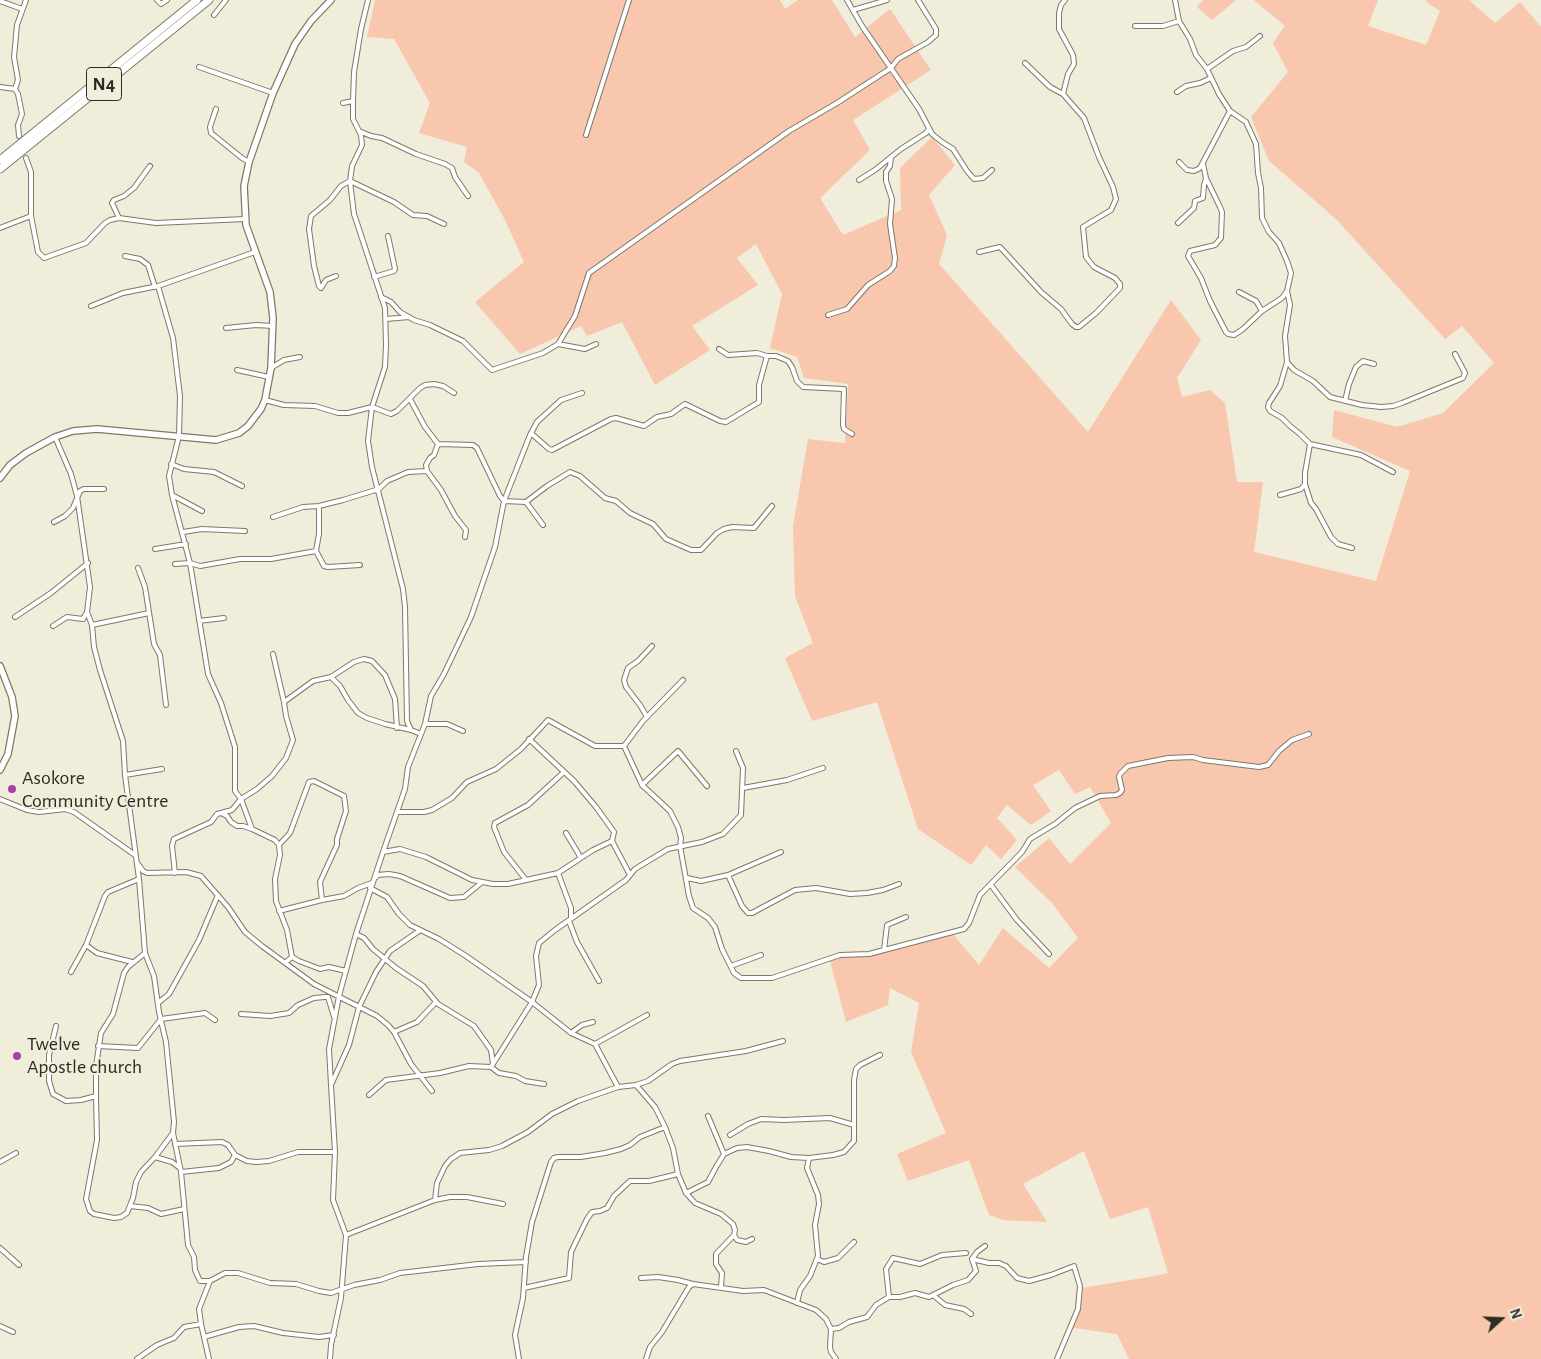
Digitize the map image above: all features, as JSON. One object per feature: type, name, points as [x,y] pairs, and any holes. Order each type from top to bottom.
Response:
[{"type":"highway","name":"N4","points":[[0,160],[197,0]]},
{"type":"highway","name":"N4","points":[[0,170],[209,0]]},
{"type":"main road","points":[[0,478],[10,465],[26,453],[55,437],[73,431],[97,429],[216,440],[239,433],[248,426],[265,400],[271,368],[273,326],[270,292],[246,225],[244,186],[249,162],[273,93],[295,44],[311,21],[331,0]]},
{"type":"main road","points":[[0,666],[12,697],[15,716],[8,754],[0,770]]},
{"type":"street","points":[[19,136],[18,125],[22,114],[18,94],[15,89],[18,80],[14,57],[17,25],[26,0]]},
{"type":"street","points":[[157,0],[161,4],[167,0]]},
{"type":"street","points":[[214,15],[226,0]]},
{"type":"street","points":[[368,0],[354,72],[354,119],[362,145],[352,166],[350,181],[354,214],[381,297],[386,319],[384,367],[372,407],[368,441],[372,467],[403,589],[405,607],[406,710],[407,722],[411,730]]},
{"type":"street","points":[[586,135],[629,0]]},
{"type":"street","points":[[847,0],[919,109],[929,129],[942,142],[953,149],[967,171],[974,178],[983,178],[992,170]]},
{"type":"street","points":[[853,10],[887,0]]},
{"type":"street","points":[[381,297],[391,302],[400,312],[409,317],[463,342],[492,370],[544,353],[558,344],[575,316],[588,273],[789,131],[891,68],[898,58],[928,42],[936,35],[936,29],[918,0]]},
{"type":"street","points":[[1063,94],[1068,74],[1074,64],[1073,55],[1059,29],[1059,13],[1061,5],[1065,0]]},
{"type":"street","points":[[1175,0],[1179,21],[1190,39],[1196,55],[1230,111],[1246,122],[1256,144],[1262,218],[1269,232],[1279,243],[1291,273],[1287,291],[1282,298],[1262,311],[1243,330],[1234,335],[1228,334],[1210,301],[1201,278],[1188,256],[1190,251],[1216,245],[1220,238],[1222,212],[1206,178],[1203,164]]},
{"type":"street","points":[[0,1],[22,9]]},
{"type":"street","points":[[1135,26],[1162,26],[1179,21]]},
{"type":"street","points":[[1206,69],[1233,50],[1246,47],[1260,36]]},
{"type":"street","points":[[979,252],[1000,247],[1041,292],[1061,309],[1076,327],[1079,327],[1096,313],[1120,288],[1120,284],[1115,278],[1094,267],[1086,257],[1083,227],[1111,210],[1116,199],[1113,187],[1084,118],[1063,94],[1056,92],[1050,87],[1025,62]]},
{"type":"street","points":[[199,67],[273,93]]},
{"type":"street","points":[[1177,92],[1186,86],[1211,78]]},
{"type":"street","points":[[0,87],[15,89]]},
{"type":"street","points":[[342,103],[353,100]]},
{"type":"street","points":[[216,109],[210,130],[222,143],[249,162]]},
{"type":"street","points":[[1180,162],[1187,170],[1194,171],[1203,164],[1230,111]]},
{"type":"street","points":[[859,180],[929,129]]},
{"type":"street","points":[[359,131],[382,138],[452,168],[455,177],[468,196]]},
{"type":"street","points":[[828,315],[847,309],[868,285],[890,271],[894,266],[896,258],[890,224],[892,199],[886,181],[886,172],[890,166],[891,157]]},
{"type":"street","points":[[26,158],[31,172],[30,216],[38,252],[44,258],[86,243],[105,223],[118,218],[156,223],[246,219]]},
{"type":"street","points":[[118,218],[112,203],[134,188],[150,166]]},
{"type":"street","points":[[1178,223],[1194,208],[1195,201],[1203,198],[1206,178]]},
{"type":"street","points":[[350,181],[394,202],[413,215],[427,216],[444,224]]},
{"type":"street","points":[[336,276],[326,280],[321,288],[319,286],[314,266],[309,228],[311,216],[330,200],[341,186],[350,181]]},
{"type":"street","points":[[0,228],[30,216]]},
{"type":"street","points":[[374,277],[394,271],[395,269],[388,236]]},
{"type":"street","points":[[91,306],[123,293],[157,287],[255,252]]},
{"type":"street","points":[[125,256],[140,259],[148,265],[173,338],[180,396],[179,436],[169,476],[172,495],[190,563],[208,674],[221,703],[233,740],[235,791],[241,799],[252,829]]},
{"type":"street","points":[[1287,291],[1290,305],[1285,336],[1287,362],[1282,372],[1281,383],[1268,407],[1270,411],[1282,418],[1310,444],[1362,455],[1392,472]]},
{"type":"street","points":[[1239,292],[1256,301],[1262,311]]},
{"type":"street","points":[[386,319],[409,317]]},
{"type":"street","points":[[226,328],[256,325],[273,326]]},
{"type":"street","points":[[558,344],[585,349],[596,344]]},
{"type":"street","points":[[719,350],[728,355],[757,353],[776,356],[788,361],[797,381],[803,387],[844,389],[842,425],[844,429],[852,434]]},
{"type":"street","points":[[1287,362],[1294,370],[1313,380],[1330,397],[1381,407],[1394,406],[1463,378],[1465,373],[1456,354]]},
{"type":"street","points":[[530,435],[532,434],[552,450],[611,419],[616,418],[644,426],[657,417],[671,414],[685,404],[726,422],[758,402],[759,385],[767,356]]},
{"type":"street","points":[[271,368],[281,361],[300,357]]},
{"type":"street","points":[[1344,401],[1356,367],[1363,361],[1374,364]]},
{"type":"street","points":[[237,370],[269,377]]},
{"type":"street","points":[[265,400],[284,405],[315,406],[338,413],[348,413],[372,407],[390,414],[410,399],[420,388],[430,384],[443,386],[454,393]]},
{"type":"street","points":[[330,1359],[341,1291],[346,1235],[333,1200],[335,1152],[329,1050],[339,996],[370,888],[405,789],[408,767],[425,724],[431,696],[444,674],[479,598],[495,547],[504,500],[530,435],[536,422],[561,400],[582,392]]},
{"type":"street","points":[[410,399],[425,427],[438,444],[473,446],[477,448],[500,496],[504,500],[526,502],[570,472],[580,476],[605,498],[616,501],[630,513],[653,524],[666,540],[691,550],[702,550],[716,533],[732,527],[754,528],[772,506]]},
{"type":"street","points":[[53,626],[68,617],[83,618],[87,612],[90,587],[77,496],[71,474],[55,437]]},
{"type":"street","points":[[438,444],[434,455],[426,465],[427,471],[466,530],[465,537]]},
{"type":"street","points":[[1310,444],[1305,484],[1311,503],[1331,537],[1338,544],[1352,548]]},
{"type":"street","points":[[171,464],[184,469],[214,472],[242,486]]},
{"type":"street","points":[[273,517],[303,507],[319,506],[378,489],[387,481],[408,472],[427,471]]},
{"type":"street","points":[[1280,495],[1301,489],[1305,484]]},
{"type":"street","points":[[54,522],[65,516],[73,508],[77,496],[84,489],[104,489]]},
{"type":"street","points":[[172,495],[202,511]]},
{"type":"street","points":[[526,502],[543,525]]},
{"type":"street","points":[[319,506],[319,534],[316,550],[324,566],[360,565]]},
{"type":"street","points":[[183,532],[202,529],[245,531]]},
{"type":"street","points":[[155,549],[186,544]]},
{"type":"street","points":[[175,564],[190,563],[200,566],[240,558],[271,558],[316,550]]},
{"type":"street","points":[[15,617],[51,593],[88,563]]},
{"type":"street","points":[[138,568],[145,587],[154,644],[160,655],[166,706]]},
{"type":"street","points":[[87,612],[92,625],[94,647],[100,670],[123,742],[125,775],[139,879],[145,953],[154,976],[166,1042],[174,1122],[173,1133],[180,1170],[188,1245],[194,1257],[200,1281],[210,1281]]},
{"type":"street","points":[[92,625],[148,613]]},
{"type":"street","points":[[200,621],[224,618]]},
{"type":"street","points":[[647,717],[626,687],[624,680],[628,668],[638,662],[652,646]]},
{"type":"street","points":[[175,873],[172,846],[174,839],[211,822],[217,814],[232,810],[241,799],[272,776],[286,758],[293,740],[273,654]]},
{"type":"street","points":[[284,702],[313,680],[331,677],[354,662],[364,659],[372,661],[385,675],[393,694],[397,728]]},
{"type":"street","points":[[331,677],[340,686],[358,712],[367,718],[421,734]]},
{"type":"street","points":[[624,746],[647,717],[683,680]]},
{"type":"street","points":[[397,812],[424,812],[432,810],[452,798],[467,782],[496,769],[521,749],[548,720],[595,746],[624,746]]},
{"type":"street","points":[[425,724],[447,724],[463,731]]},
{"type":"street","points":[[624,746],[642,785],[670,811],[678,827],[689,896],[693,908],[708,918],[715,927],[722,949],[734,973],[741,978],[772,978],[840,955],[869,954],[964,929],[969,923],[980,895],[1022,852],[1030,839],[1055,824],[1075,808],[1100,796],[1120,793],[1122,790],[1119,777],[1128,766],[1168,758],[1193,757],[1260,767],[1268,765],[1279,751],[1292,740],[1309,734]]},
{"type":"street","points":[[529,739],[574,782],[596,807],[614,832],[612,841],[630,875]]},
{"type":"street","points":[[642,785],[678,751],[708,786]]},
{"type":"street","points":[[492,1066],[532,1002],[540,985],[536,956],[539,944],[555,930],[626,880],[635,869],[668,849],[702,842],[722,834],[741,815],[743,768],[736,751]]},
{"type":"street","points":[[743,788],[787,780],[823,768]]},
{"type":"street","points":[[125,775],[162,769]]},
{"type":"street","points":[[526,880],[504,852],[494,827],[495,823],[528,805],[564,772]]},
{"type":"street","points":[[279,845],[290,833],[309,782],[314,781],[344,796],[346,811],[337,839],[337,845],[320,882],[322,900]]},
{"type":"street","points":[[0,799],[27,810],[38,812],[65,809],[74,812],[135,855],[140,867],[147,873],[186,872],[201,876],[218,895],[245,932],[314,984],[377,1016],[394,1032],[432,1091]]},
{"type":"street","points":[[221,813],[237,826],[252,829],[275,840],[279,845],[280,854],[275,879],[276,901],[287,930],[292,957],[320,969],[329,967],[346,971]]},
{"type":"street","points":[[566,833],[581,858]]},
{"type":"street","points":[[383,852],[400,849],[426,857],[481,883],[508,884],[558,873],[593,850],[612,841]]},
{"type":"street","points":[[687,878],[701,880],[728,875],[780,852]]},
{"type":"street","points":[[558,873],[571,908],[570,920],[577,942],[599,981]]},
{"type":"street","points":[[279,911],[344,896],[372,883],[377,875],[400,876],[450,898],[464,897],[481,883]]},
{"type":"street","points":[[728,875],[742,906],[748,913],[752,913],[795,890],[816,888],[850,894],[867,893],[899,884]]},
{"type":"street","points":[[71,972],[86,945],[105,896],[108,892],[139,879]]},
{"type":"street","points":[[991,885],[1017,920],[1049,954]]},
{"type":"street","points":[[370,888],[387,897],[403,918],[419,931],[438,939],[466,956],[532,1002],[571,1033],[594,1044],[618,1088]]},
{"type":"street","points":[[158,1003],[169,994],[199,940],[218,895]]},
{"type":"street","points":[[884,950],[887,924],[906,917]]},
{"type":"street","points":[[331,1085],[349,1045],[366,989],[392,950],[419,931]]},
{"type":"street","points":[[356,934],[364,938],[385,959],[423,986],[436,1002],[474,1026],[491,1050],[492,1066],[499,1073],[516,1076],[525,1081],[544,1084]]},
{"type":"street","points":[[86,945],[97,953],[132,962]]},
{"type":"street","points":[[145,953],[132,962],[124,974],[113,1014],[101,1033],[98,1046],[97,1140],[86,1199],[90,1211],[94,1214],[114,1218],[121,1217],[127,1213],[136,1182],[141,1172],[173,1133]]},
{"type":"street","points":[[731,966],[761,956]]},
{"type":"street","points":[[286,962],[292,957]]},
{"type":"street","points":[[241,1014],[270,1016],[289,1013],[298,1005],[314,998],[328,997],[335,1019]]},
{"type":"street","points":[[394,1032],[416,1022],[436,1002]]},
{"type":"street","points":[[98,1046],[138,1048],[161,1019],[205,1013],[215,1020]]},
{"type":"street","points":[[594,1044],[647,1015]]},
{"type":"street","points":[[571,1033],[582,1025],[593,1022]]},
{"type":"street","points":[[56,1026],[50,1055],[49,1081],[53,1094],[66,1101],[96,1096]]},
{"type":"street","points":[[434,1200],[437,1183],[445,1166],[455,1155],[502,1146],[528,1132],[552,1114],[578,1101],[618,1088],[648,1081],[672,1064],[680,1061],[746,1051],[783,1041]]},
{"type":"street","points":[[686,1193],[708,1182],[724,1154],[737,1148],[747,1147],[791,1157],[809,1158],[844,1152],[854,1142],[854,1080],[856,1069],[880,1055]]},
{"type":"street","points":[[369,1095],[386,1080],[469,1066],[492,1066]]},
{"type":"street","points":[[636,1085],[655,1107],[665,1127],[673,1148],[678,1174],[686,1193],[695,1202],[721,1214],[733,1224],[734,1235],[716,1254],[716,1264],[722,1273],[721,1287]]},
{"type":"street","points":[[708,1116],[724,1154]]},
{"type":"street","points":[[730,1135],[748,1124],[761,1119],[830,1118],[854,1124]]},
{"type":"street","points":[[520,1359],[515,1335],[524,1288],[532,1222],[541,1188],[551,1162],[554,1158],[580,1157],[605,1153],[630,1145],[640,1137],[665,1127]]},
{"type":"street","points":[[175,1144],[222,1142],[228,1144],[235,1155],[247,1161],[256,1162],[269,1161],[298,1152],[335,1152]]},
{"type":"street","points":[[0,1162],[16,1153]]},
{"type":"street","points":[[155,1157],[172,1162],[180,1170],[219,1168],[231,1162],[235,1155]]},
{"type":"street","points":[[797,1303],[800,1290],[810,1276],[817,1259],[818,1249],[815,1225],[819,1204],[818,1195],[807,1168],[809,1158]]},
{"type":"street","points":[[524,1288],[569,1278],[571,1252],[587,1219],[592,1212],[607,1208],[614,1196],[630,1181],[649,1181],[678,1174]]},
{"type":"street","points":[[346,1235],[434,1200],[450,1196],[503,1204]]},
{"type":"street","points":[[130,1206],[148,1208],[161,1214],[184,1209]]},
{"type":"street","points":[[734,1235],[737,1240],[746,1242],[752,1239]]},
{"type":"street","points":[[817,1259],[824,1262],[838,1258],[854,1242]]},
{"type":"street","points":[[972,1259],[985,1246]]},
{"type":"street","points":[[0,1248],[19,1265]]},
{"type":"street","points":[[889,1297],[886,1269],[893,1258],[920,1264],[942,1256],[966,1253]]},
{"type":"street","points":[[831,1328],[839,1328],[849,1322],[867,1317],[876,1305],[889,1297],[900,1297],[914,1293],[929,1297],[968,1280],[974,1276],[976,1271],[972,1259]]},
{"type":"street","points":[[972,1259],[1006,1266],[1017,1278],[1029,1281],[1074,1266],[1080,1286],[1078,1309],[1057,1359]]},
{"type":"street","points":[[209,1359],[198,1309],[210,1281],[219,1275],[231,1273],[270,1284],[296,1284],[319,1292],[332,1293],[400,1273],[478,1264],[526,1262]]},
{"type":"street","points":[[641,1278],[658,1277],[712,1288],[721,1287],[744,1291],[764,1290],[816,1310],[826,1319],[831,1328],[830,1346],[831,1352],[836,1359]]},
{"type":"street","points":[[646,1359],[650,1347],[662,1332],[689,1287],[693,1284]]},
{"type":"street","points":[[934,1295],[945,1305],[964,1309],[971,1314]]},
{"type":"street","points":[[137,1359],[158,1345],[174,1338],[184,1327],[201,1324]]},
{"type":"street","points":[[0,1326],[13,1332]]},
{"type":"street","points":[[204,1337],[239,1327],[254,1326],[283,1333],[319,1337],[334,1336]]},
{"type":"shaded area","points":[[375,0],[780,0],[785,9],[798,0],[832,0],[855,37],[890,9],[931,70],[853,120],[870,150],[820,198],[843,235],[901,210],[900,168],[932,137],[955,165],[929,195],[947,235],[939,264],[1088,432],[1171,300],[1201,340],[1177,378],[1182,397],[1210,390],[1225,403],[1237,482],[1263,482],[1254,552],[1376,581],[1410,471],[1332,437],[1334,410],[1397,427],[1443,413],[1494,363],[1462,326],[1445,339],[1336,219],[1269,161],[1251,117],[1288,72],[1273,43],[1285,26],[1254,0],[1378,0],[1368,26],[1426,45],[1440,11],[1425,1],[1427,0],[1469,0],[1495,23],[1520,2],[1541,27],[1541,1359],[1129,1359],[1117,1334],[1074,1328],[1076,1289],[1168,1273],[1148,1207],[1110,1219],[1084,1151],[1023,1184],[1047,1222],[1003,1220],[989,1215],[969,1160],[908,1181],[897,1154],[946,1133],[911,1052],[919,1003],[890,988],[888,1005],[846,1022],[829,957],[833,955],[866,954],[896,950],[952,933],[979,965],[1003,928],[1049,968],[1078,938],[1052,903],[1015,867],[1049,838],[1070,864],[1111,823],[1090,787],[1075,794],[1059,770],[1033,785],[1051,811],[1031,825],[1007,805],[997,818],[1017,840],[1001,859],[986,845],[971,865],[918,829],[877,702],[812,721],[785,658],[813,643],[795,596],[793,526],[808,439],[845,443],[848,384],[804,378],[797,357],[770,348],[782,294],[756,244],[737,258],[758,285],[692,326],[710,350],[655,385],[622,322],[587,336],[581,326],[520,354],[475,302],[524,262],[505,220],[479,173],[464,162],[467,147],[419,133],[430,103],[394,39],[367,37]]},
{"type":"shaded area","points":[[1203,0],[1236,0],[1212,20],[1197,7]]},
{"type":"place","name":"Asokore Community Centre","points":[[12,789]]},
{"type":"place","name":"Twelve Apostle church","points":[[17,1056]]}]
